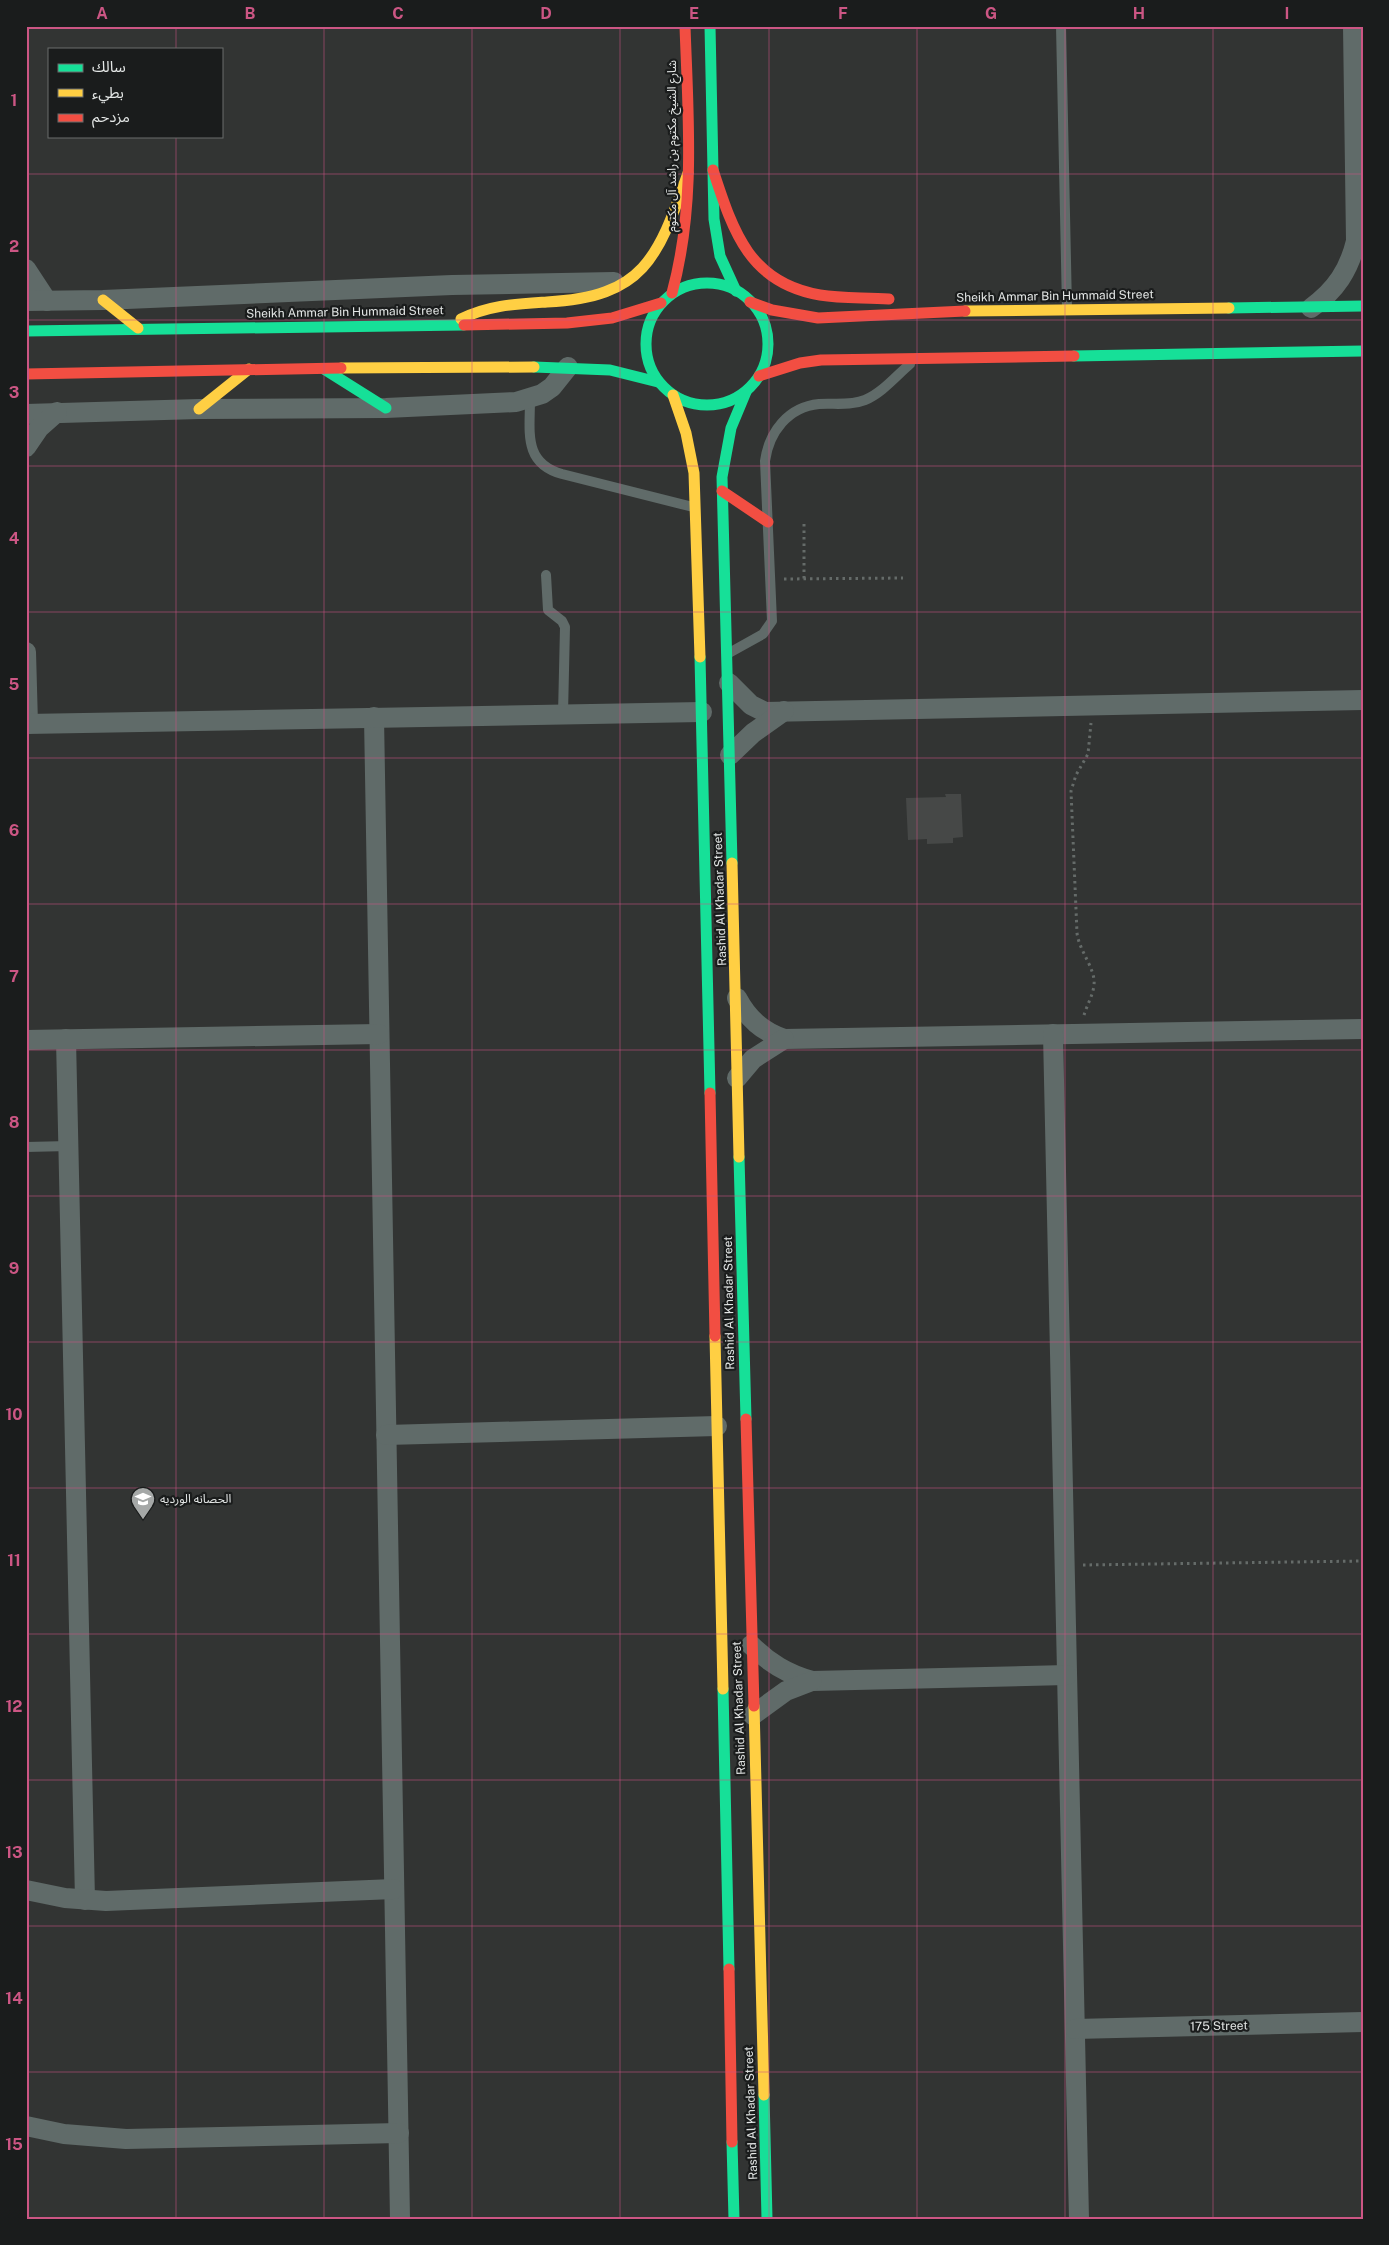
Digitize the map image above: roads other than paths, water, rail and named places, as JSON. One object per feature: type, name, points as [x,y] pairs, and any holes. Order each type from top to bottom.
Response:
[{"type":"street","name":"شارع الشيخ مكتوم بن راشد آل مكتوم","points":[[672,293],[686,242],[688,173],[685,26]]},
{"type":"street","points":[[1311,308],[1336,286],[1352,257],[1356,241],[1353,26]]},
{"type":"street","points":[[712,31],[713,170],[716,238],[720,256],[736,291]]},
{"type":"street","points":[[713,170],[740,244],[751,260],[782,285],[820,296],[902,301],[949,311]]},
{"type":"street","points":[[452,324],[476,311],[494,305],[587,299],[609,293],[629,282],[643,270],[656,254],[666,235],[688,173]]},
{"type":"street","points":[[1356,241],[1363,260]]},
{"type":"street","points":[[26,269],[47,301]]},
{"type":"street","points":[[26,301],[103,300],[452,285],[629,282]]},
{"type":"street","points":[[704,283],[721,285],[736,291],[750,302],[762,318],[768,337],[766,357],[759,376],[746,392],[729,402],[710,406],[691,404],[673,395],[658,382],[648,363],[645,342],[650,321],[661,303],[672,293],[687,286],[704,283]]},
{"type":"street","points":[[103,300],[138,328]]},
{"type":"street","name":"Sheikh Ammar Bin Hummaid Street","points":[[750,302],[772,310],[818,318],[949,311],[1363,306]]},
{"type":"street","name":"Sheikh Ammar Bin Hummaid Street","points":[[26,331],[589,322],[612,318],[661,303]]},
{"type":"street","points":[[759,376],[800,363],[821,360],[1363,351]]},
{"type":"street","points":[[26,374],[249,369],[568,367],[610,370],[658,382]]},
{"type":"street","points":[[26,414],[199,409],[386,408],[516,402],[530,399],[552,387],[568,367]]},
{"type":"street","points":[[199,409],[249,369]]},
{"type":"street","points":[[324,369],[386,408]]},
{"type":"street","name":"Rashid Al Khadar Street","points":[[746,392],[730,426],[725,445],[722,491],[729,683],[751,1645],[768,2219]]},
{"type":"street","name":"Rashid Al Khadar Street","points":[[673,395],[691,452],[702,712],[734,2219]]},
{"type":"street","points":[[26,446],[39,428],[57,412]]},
{"type":"street","points":[[722,491],[768,522]]},
{"type":"street","points":[[26,652],[27,724],[702,712]]},
{"type":"street","points":[[729,683],[739,695],[765,712],[1363,700]]},
{"type":"street","points":[[730,755],[753,733],[784,711]]},
{"type":"street","points":[[374,717],[400,2219]]},
{"type":"street","points":[[737,998],[751,1020],[772,1035],[784,1039],[1363,1029]]},
{"type":"street","points":[[26,1040],[380,1034]]},
{"type":"street","points":[[1053,1034],[1079,2219]]},
{"type":"street","points":[[66,1039],[85,1900]]},
{"type":"street","points":[[737,1078],[753,1059],[784,1039]]},
{"type":"street","points":[[386,1435],[717,1426]]},
{"type":"street","points":[[751,1645],[778,1668],[812,1681],[1067,1674]]},
{"type":"street","points":[[753,1715],[775,1698],[812,1681]]},
{"type":"street","points":[[26,1890],[85,1900],[127,1901],[394,1889]]},
{"type":"street","name":"175 Street","points":[[1075,2029],[1363,2022]]},
{"type":"street","points":[[26,2126],[64,2134],[126,2139],[398,2133]]},
{"type":"lane","points":[[1061,26],[1067,309]]},
{"type":"lane","points":[[728,654],[762,634],[770,626],[773,616],[765,461],[767,449],[776,429],[784,420],[805,407],[865,400],[876,393],[916,358]]},
{"type":"lane","points":[[530,399],[531,445],[534,453],[545,467],[562,474],[694,507]]},
{"type":"lane","points":[[546,575],[548,610],[562,621],[565,627],[563,714]]},
{"type":"lane","points":[[26,1147],[69,1146]]},
{"type":"place","name":"الحصانه الورديه","points":[[143,1520]]}]
